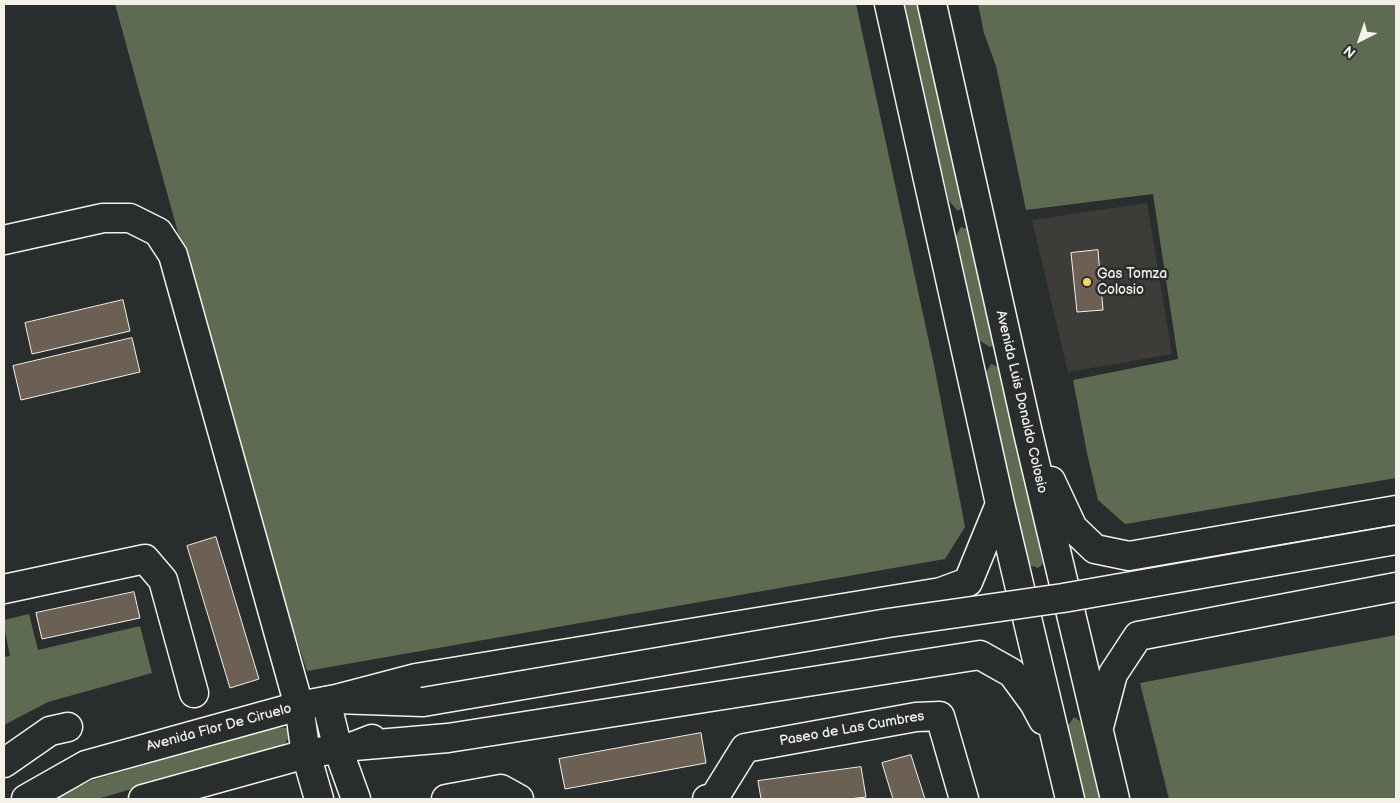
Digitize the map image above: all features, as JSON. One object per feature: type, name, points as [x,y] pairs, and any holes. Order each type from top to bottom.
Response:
[{"type":"main road","points":[[889,4],[1000,504],[1070,799]]},
{"type":"main road","name":"Avenida Luis Donaldo Colosio","points":[[932,4],[1028,433],[1115,799]]},
{"type":"main road","points":[[4,240],[103,218],[130,218],[158,232],[173,255],[300,706],[306,754],[319,799]]},
{"type":"main road","points":[[1028,433],[1073,528],[1095,549],[1130,556],[1396,510]]},
{"type":"main road","points":[[356,799],[346,747],[331,700],[416,678],[941,592],[968,582],[1000,504]]},
{"type":"main road","points":[[346,747],[425,710],[888,623],[1063,598],[1396,540]]},
{"type":"main road","points":[[425,710],[938,630],[1068,612],[1396,557]]},
{"type":"main road","points":[[4,589],[145,559],[163,580],[194,693]]},
{"type":"main road","points":[[1098,730],[1113,674],[1138,636],[1396,587]]},
{"type":"main road","points":[[143,799],[306,754],[346,747],[448,738],[980,655],[1012,673],[1034,703],[1058,748]]},
{"type":"main road","name":"Avenida Flor De Ciruelo","points":[[26,799],[86,764],[300,706],[331,700],[425,710]]},
{"type":"main road","name":"Paseo de Las Cumbres","points":[[707,799],[714,798],[744,748],[916,717],[940,716],[964,799]]},
{"type":"main road","points":[[4,763],[50,731],[68,727]]},
{"type":"main road","points":[[446,799],[501,789],[519,799]]},
{"type":"shaded area","points":[[1147,203],[1172,354],[1068,372],[1032,220]]},
{"type":"green space","points":[[115,4],[856,4],[934,365],[965,527],[945,559],[307,671],[255,512]]},
{"type":"green space","points":[[902,4],[918,4],[966,204],[958,211],[949,201]]},
{"type":"green space","points":[[978,4],[1396,4],[1396,478],[1125,524],[1098,500],[1073,380],[1178,359],[1153,194],[1026,210],[996,66],[984,33]]},
{"type":"green space","points":[[961,227],[970,230],[997,344],[990,347],[979,340],[956,236]]},
{"type":"green space","points":[[991,364],[1001,368],[1043,564],[1038,568],[1029,565],[986,373]]},
{"type":"green space","points":[[29,614],[38,650],[140,626],[152,673],[48,702],[4,725],[4,657],[10,656],[4,620]]},
{"type":"green space","points":[[1396,635],[1396,799],[1169,799],[1140,683]]},
{"type":"green space","points":[[1074,717],[1084,724],[1101,799],[1084,799],[1067,727]]},
{"type":"green space","points":[[274,727],[287,728],[290,736],[284,745],[97,799],[53,799],[93,780]]},
{"type":"building","points":[[1098,250],[1103,310],[1077,312],[1071,253]]},
{"type":"building","points":[[123,300],[130,331],[32,354],[25,323]]},
{"type":"building","points":[[132,338],[140,372],[21,400],[13,366]]},
{"type":"building","points":[[216,537],[259,679],[230,688],[187,546]]},
{"type":"building","points":[[134,592],[140,618],[42,639],[36,613]]},
{"type":"building","points":[[701,733],[706,763],[565,789],[559,759]]},
{"type":"building","points":[[911,755],[925,799],[893,799],[882,763]]},
{"type":"building","points":[[861,767],[866,797],[848,799],[761,799],[758,781]]},
{"type":"place","name":"Gas Tomza Colosio","points":[[1087,282]]}]
